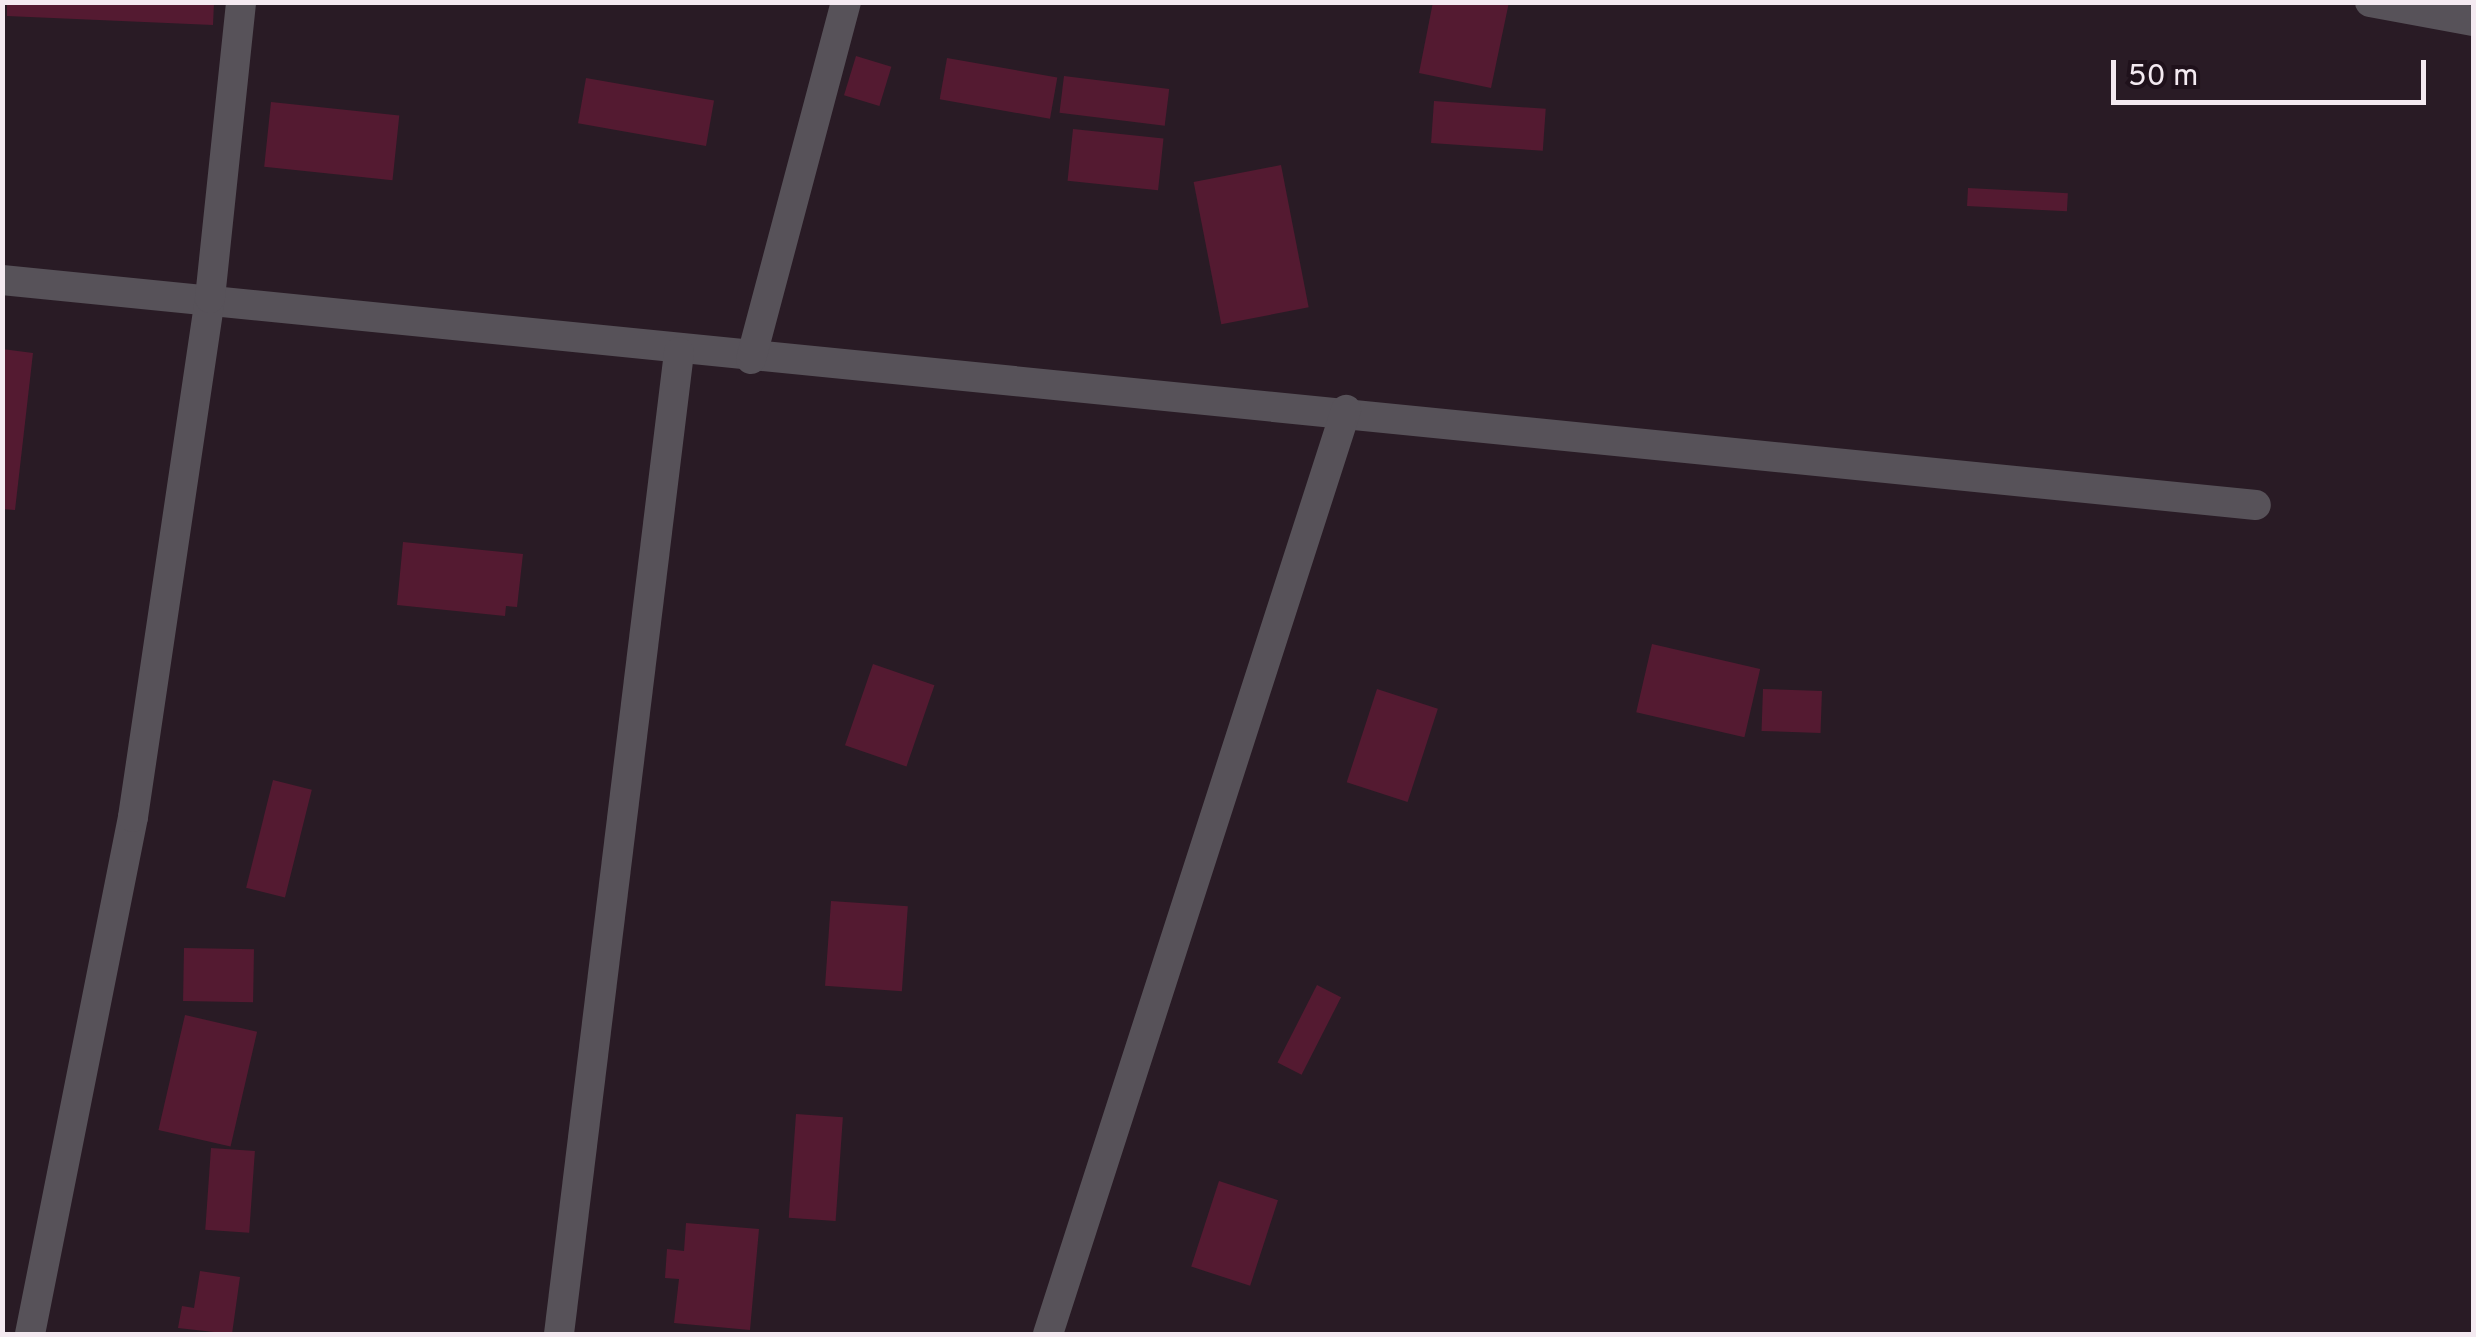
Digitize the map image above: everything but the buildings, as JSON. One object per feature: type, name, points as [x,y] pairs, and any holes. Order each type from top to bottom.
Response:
[{"type":"street","points":[[30,1334],[133,816],[210,298],[241,2]]},
{"type":"street","points":[[751,359],[846,2]]},
{"type":"street","points":[[2370,2],[2474,21]]},
{"type":"street","points":[[2,280],[210,298],[678,352],[1346,410],[2256,505]]},
{"type":"street","points":[[559,1334],[678,352]]},
{"type":"street","points":[[1048,1334],[1346,410]]}]
